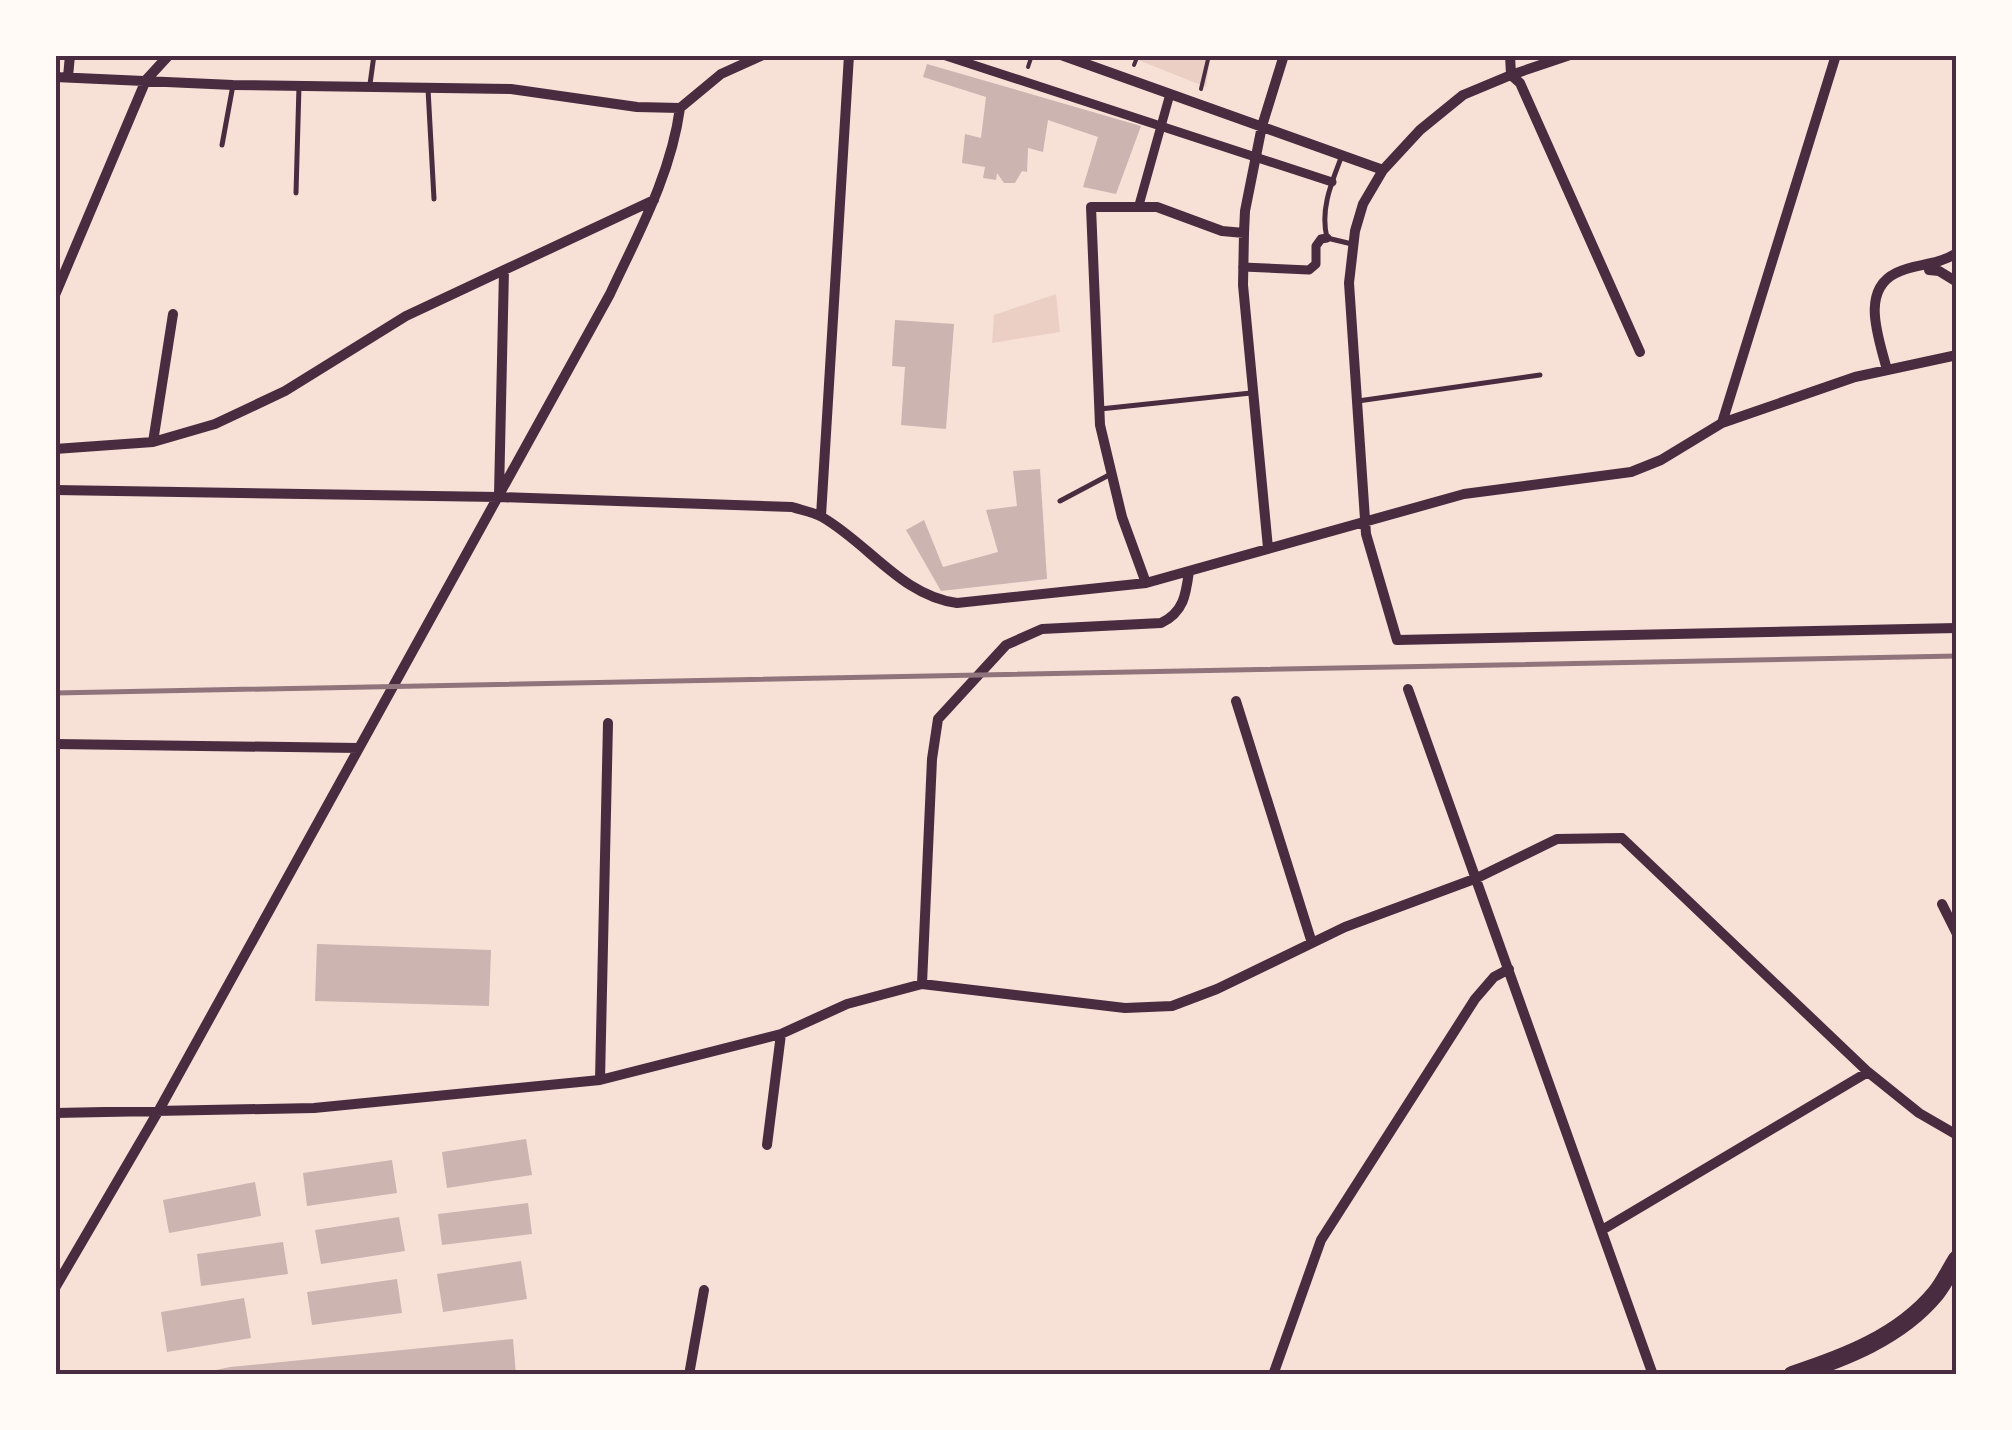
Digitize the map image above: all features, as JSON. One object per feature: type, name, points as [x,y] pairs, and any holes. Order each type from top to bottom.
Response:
[{"type":"main road","points":[[1792,1375],[1832,1362],[1888,1335],[1936,1294],[1957,1259]]},
{"type":"street","points":[[68,78],[70,55]]},
{"type":"street","points":[[55,295],[146,80],[169,55]]},
{"type":"street","points":[[55,77],[234,86],[511,89],[637,107],[680,108],[740,60],[763,55]]},
{"type":"street","points":[[821,516],[849,55]]},
{"type":"street","points":[[944,55],[1332,182]]},
{"type":"street","points":[[1061,55],[1383,170]]},
{"type":"street","points":[[1268,548],[1243,266],[1244,233],[1262,126],[1284,55]]},
{"type":"street","points":[[1510,55],[1511,75],[1520,82],[1640,352]]},
{"type":"street","points":[[1570,55],[1463,95],[1420,130],[1383,170],[1363,204],[1349,283],[1366,534],[1396,640],[1957,628]]},
{"type":"street","points":[[1722,423],[1836,55]]},
{"type":"street","points":[[1139,204],[1170,94]]},
{"type":"street","points":[[55,1288],[158,1110],[610,294],[676,144],[680,108]]},
{"type":"street","points":[[55,448],[153,442],[215,424],[285,391],[406,316],[654,200]]},
{"type":"street","points":[[1146,583],[1122,517],[1100,409],[1091,208],[1139,204],[1222,231],[1244,233]]},
{"type":"street","points":[[1243,266],[1309,270],[1316,264],[1316,246],[1328,238]]},
{"type":"street","points":[[1888,370],[1874,304],[1882,283],[1896,272],[1938,264],[1957,253]]},
{"type":"street","points":[[1918,268],[1939,271],[1957,282]]},
{"type":"street","points":[[498,497],[504,270]]},
{"type":"street","points":[[153,442],[173,314]]},
{"type":"street","points":[[55,490],[498,497],[792,507],[821,516],[935,600],[958,602],[1146,583],[1464,494],[1631,472],[1660,460],[1722,423],[1855,377],[1957,355]]},
{"type":"street","points":[[922,984],[932,759],[938,720],[1006,645],[1023,635],[1042,629],[1161,623],[1172,618],[1181,609],[1189,571]]},
{"type":"street","points":[[1408,689],[1653,1375]]},
{"type":"street","points":[[1236,700],[1312,943]]},
{"type":"street","points":[[600,1080],[608,723]]},
{"type":"street","points":[[55,744],[359,748]]},
{"type":"street","points":[[55,1113],[314,1108],[600,1080],[781,1034],[848,1004],[922,984],[1150,1009],[1172,1006],[1217,990],[1345,927],[1476,878],[1556,839],[1622,838],[1868,1072],[1919,1113],[1957,1136]]},
{"type":"street","points":[[1942,904],[1957,934]]},
{"type":"street","points":[[1273,1375],[1321,1240],[1475,1000],[1494,977],[1509,969]]},
{"type":"street","points":[[767,1145],[781,1034]]},
{"type":"street","points":[[1602,1230],[1868,1072]]},
{"type":"street","points":[[689,1375],[704,1290]]},
{"type":"lane","points":[[369,87],[374,55]]},
{"type":"lane","points":[[222,145],[234,86]]},
{"type":"lane","points":[[296,193],[298,86]]},
{"type":"lane","points":[[428,86],[434,198]]},
{"type":"lane","points":[[1342,155],[1326,205],[1328,238],[1353,244]]},
{"type":"lane","points":[[1358,401],[1540,375]]},
{"type":"lane","points":[[1100,409],[1253,393]]},
{"type":"lane","points":[[1060,501],[1112,474]]},
{"type":"path","points":[[1196,103],[1209,55]]},
{"type":"shaded area","points":[[1211,55],[1206,87],[1133,58]]},
{"type":"shaded area","points":[[1056,294],[1060,332],[992,343],[994,315]]},
{"type":"building","points":[[927,64],[1141,126],[1116,194],[1083,187],[1098,137],[1048,120],[1043,152],[1028,148],[1027,172],[1022,171],[1015,183],[1004,183],[997,173],[996,180],[983,178],[985,167],[962,163],[965,134],[981,138],[986,97],[923,77]]},
{"type":"building","points":[[895,320],[954,324],[946,429],[901,425],[905,367],[892,366]]},
{"type":"building","points":[[1040,469],[1047,579],[941,591],[906,530],[924,520],[943,567],[998,552],[986,510],[1017,506],[1013,471]]},
{"type":"building","points":[[317,944],[491,950],[489,1006],[315,1001]]},
{"type":"building","points":[[526,1139],[532,1175],[447,1188],[442,1152]]},
{"type":"building","points":[[392,1160],[397,1193],[307,1206],[303,1173]]},
{"type":"building","points":[[255,1182],[261,1216],[169,1233],[163,1200]]},
{"type":"building","points":[[528,1203],[532,1234],[442,1245],[438,1214]]},
{"type":"building","points":[[399,1217],[405,1251],[321,1264],[315,1230]]},
{"type":"building","points":[[283,1242],[288,1274],[201,1286],[197,1254]]},
{"type":"building","points":[[521,1261],[527,1299],[443,1312],[437,1274]]},
{"type":"building","points":[[397,1279],[402,1313],[312,1325],[307,1292]]},
{"type":"building","points":[[244,1298],[251,1338],[167,1352],[161,1312]]},
{"type":"building","points":[[513,1339],[516,1375],[192,1375],[230,1367]]},
{"type":"railway","points":[[55,693],[1957,656]]}]
